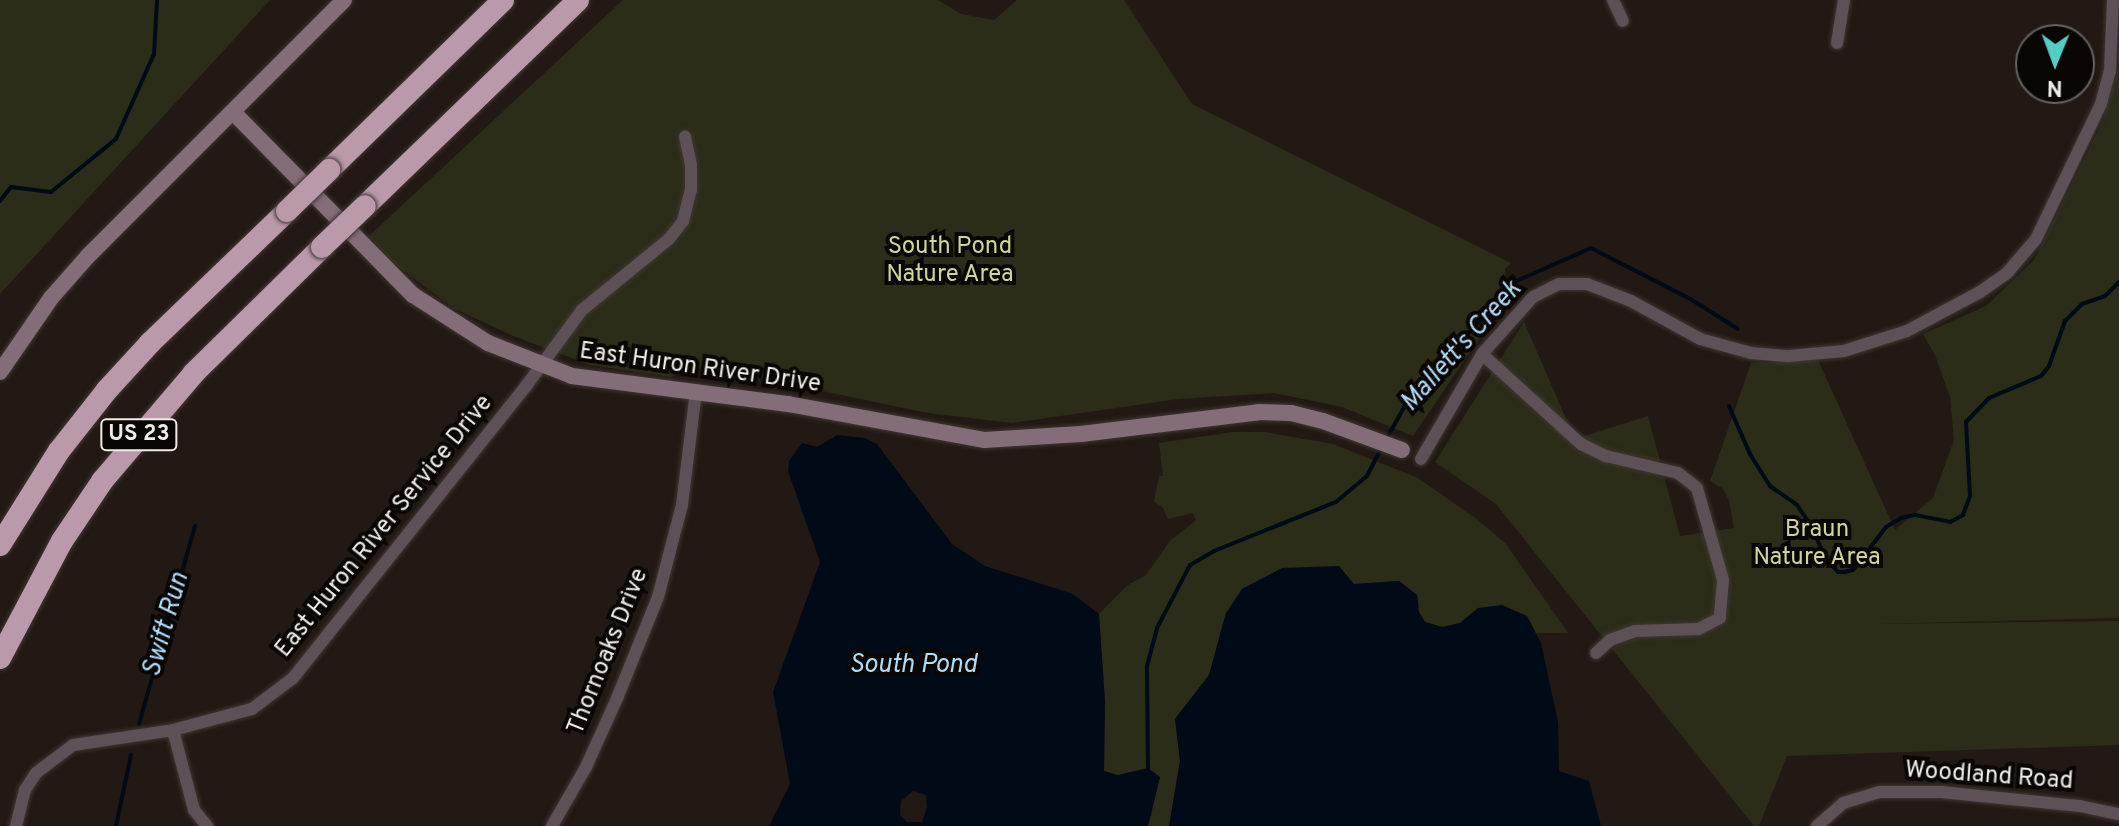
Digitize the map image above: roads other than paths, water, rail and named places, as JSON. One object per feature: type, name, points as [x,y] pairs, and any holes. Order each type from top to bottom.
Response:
[{"type":"highway","name":"US 23","points":[[0,545],[59,451],[107,390],[150,343],[503,0]]},
{"type":"highway","name":"US 23","points":[[0,658],[54,554],[103,480],[194,373],[578,0]]},
{"type":"main road","points":[[0,372],[51,298],[88,256],[344,0]]},
{"type":"main road","name":"East Huron River Drive","points":[[234,113],[383,269],[413,295],[488,343],[541,365],[611,383],[788,404],[984,440],[1081,434],[1259,412],[1291,413],[1376,438],[1402,450]]},
{"type":"street","points":[[1613,0],[1623,21]]},
{"type":"street","points":[[1837,43],[1844,0]]},
{"type":"street","points":[[1421,459],[1482,354],[1533,297],[1559,284],[1587,284],[1700,339],[1751,353],[1789,356],[1844,351],[1907,331],[1980,292],[2007,273],[2036,239],[2095,118],[2110,71],[2113,0]]},
{"type":"street","name":"East Huron River Service Drive","points":[[16,826],[25,790],[36,773],[73,745],[173,730],[252,709],[293,678],[582,310],[659,248],[683,221],[691,190],[685,137]]},
{"type":"street","points":[[1482,354],[1581,444],[1606,456],[1678,473],[1697,488],[1723,580],[1720,618],[1698,629],[1635,631],[1610,640],[1596,653]]},
{"type":"street","name":"Thornoaks Drive","points":[[552,826],[590,757],[658,597],[682,505],[696,391]]},
{"type":"street","points":[[173,730],[194,810],[207,826]]},
{"type":"street","name":"Woodland Road","points":[[1817,826],[1843,803],[1879,792],[1941,792],[2080,806],[2119,814]]},
{"type":"water","name":"South Pond","points":[[837,435],[865,438],[877,444],[952,544],[985,566],[1073,594],[1099,614],[1105,702],[1104,771],[1118,775],[1148,768],[1160,777],[1148,826],[769,826],[790,784],[773,692],[820,562],[788,471],[789,461],[802,443],[817,447]],"holes":[[[913,791],[926,795],[927,807],[922,822],[907,822],[900,815],[901,801]]]},
{"type":"water","points":[[1339,566],[1354,584],[1399,581],[1417,595],[1419,612],[1425,622],[1442,627],[1460,623],[1478,608],[1502,605],[1527,616],[1541,643],[1558,722],[1559,771],[1589,781],[1601,826],[1169,826],[1180,761],[1175,719],[1209,675],[1226,613],[1242,589],[1282,568]]},
{"type":"waterway","name":"Swift Run","points":[[0,201],[11,187],[51,192],[116,139],[154,54],[157,0]]},
{"type":"waterway","name":"Mallett's Creek","points":[[1387,438],[1405,405],[1514,282],[1591,248],[1692,300],[1738,329]]},
{"type":"waterway","name":"Mallett's Creek","points":[[1729,406],[1750,454],[1770,486],[1797,505],[1812,527],[1825,558],[1838,572],[1853,570],[1886,527],[1901,518],[1915,515],[1950,522],[1963,515],[1970,496],[1966,422],[1989,398],[2041,376],[2049,366],[2065,321],[2082,304],[2105,296],[2119,282]]},
{"type":"waterway","name":"Mallett's Creek","points":[[1148,768],[1147,666],[1157,628],[1190,565],[1214,551],[1336,502],[1367,476],[1381,449]]},
{"type":"waterway","name":"Swift Run","points":[[139,724],[195,526]]},
{"type":"waterway","name":"Swift Run","points":[[116,826],[131,755]]},
{"type":"park label","name":"South Pond Nature Area","points":[[950,262]]},
{"type":"park label","name":"Braun Nature Area","points":[[1817,545]]}]
